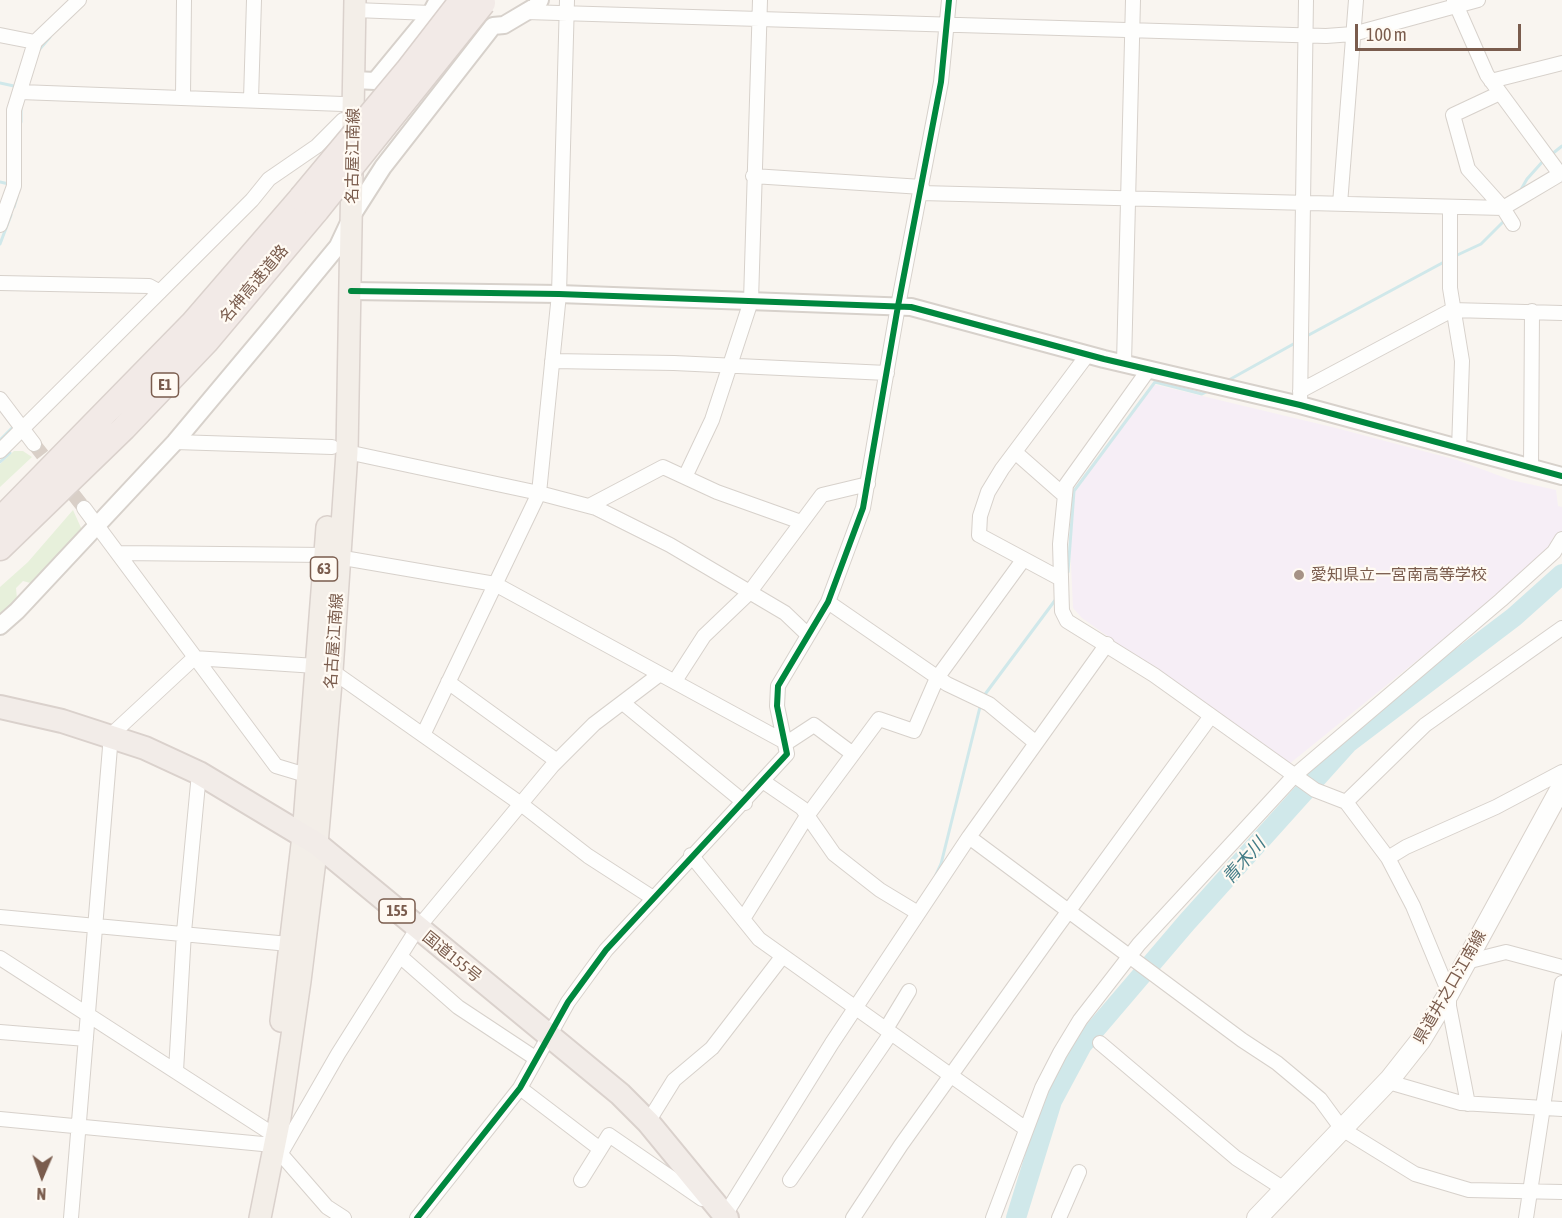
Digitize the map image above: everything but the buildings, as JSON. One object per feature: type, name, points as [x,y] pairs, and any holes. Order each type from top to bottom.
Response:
[{"type":"highway","name":"名神高速道路","points":[[0,548],[124,428],[206,342],[309,204],[473,1]]},
{"type":"highway","name":"名神高速道路","points":[[0,520],[309,204]]},
{"type":"highway","name":"国道155号","points":[[0,707],[111,735],[200,773],[310,840],[594,1071],[648,1122],[726,1216]]},
{"type":"main road","name":"名古屋江南線","points":[[260,1218],[276,1144],[299,992],[333,556],[351,291],[354,80],[351,3]]},
{"type":"main road","name":"名古屋江南線","points":[[339,449],[338,246],[343,112],[351,3]]},
{"type":"main road","name":"名古屋江南線","points":[[276,1144],[271,1115],[289,944],[310,840],[306,775],[324,668]]},
{"type":"main road","name":"県道井之口江南線","points":[[1257,1218],[1390,1079],[1420,1041],[1449,993],[1562,786]]},
{"type":"street","points":[[0,225],[14,186],[7,135],[35,42],[79,0]]},
{"type":"street","points":[[183,96],[184,0]]},
{"type":"street","points":[[251,99],[254,0]]},
{"type":"street","points":[[0,626],[98,526],[175,442],[338,246],[352,214],[383,166],[493,26],[504,25],[526,12],[540,0]]},
{"type":"street","points":[[685,477],[712,420],[751,301],[760,0]]},
{"type":"street","points":[[417,1218],[520,1088],[568,1002],[606,950],[691,855],[717,833],[788,754],[777,706],[778,686],[828,602],[863,508],[898,306],[941,82],[949,0]]},
{"type":"street","points":[[1124,363],[1133,0]]},
{"type":"street","points":[[1300,398],[1306,0]]},
{"type":"street","points":[[1340,204],[1356,0]]},
{"type":"street","points":[[526,12],[567,7],[759,21],[1305,35],[1353,34],[1455,3],[1478,0]]},
{"type":"street","points":[[473,1],[493,26]]},
{"type":"street","points":[[351,3],[435,7]]},
{"type":"street","points":[[753,176],[921,190],[1127,199],[1503,208],[1561,173],[1491,81],[1455,3]]},
{"type":"street","points":[[354,80],[375,81],[435,7]]},
{"type":"street","points":[[423,735],[539,493],[559,294],[567,7]]},
{"type":"street","points":[[0,35],[35,42]]},
{"type":"street","points":[[1491,81],[1562,63]]},
{"type":"street","points":[[0,451],[252,200],[269,179],[317,146],[343,112],[251,99],[20,92]]},
{"type":"street","points":[[1500,93],[1453,115],[1468,169],[1503,208],[1512,224]]},
{"type":"street","points":[[1450,207],[1450,288],[1462,361],[1459,449]]},
{"type":"street","points":[[0,283],[149,286],[160,292]]},
{"type":"street","points":[[351,291],[559,294],[911,307],[1149,369],[1300,398],[1459,449],[1562,476]]},
{"type":"street","points":[[1300,398],[1452,310],[1562,313]]},
{"type":"street","points":[[1531,468],[1532,311]]},
{"type":"street","points":[[1061,579],[978,535],[988,492],[1088,354]]},
{"type":"street","points":[[552,361],[887,373]]},
{"type":"street","points":[[1149,369],[1066,485],[1060,544],[1062,612],[1067,621],[1107,644],[1294,776],[1315,790],[1346,802],[1388,858],[1413,906],[1449,993],[1449,1006],[1468,1104]]},
{"type":"street","points":[[0,399],[34,444]]},
{"type":"street","points":[[175,442],[339,449],[589,506],[670,545],[785,613],[808,635]]},
{"type":"street","points":[[1015,452],[1065,496]]},
{"type":"street","points":[[589,506],[663,467],[717,492],[801,522]]},
{"type":"street","points":[[675,681],[704,636],[749,593],[822,495],[868,484]]},
{"type":"street","points":[[84,508],[276,766],[306,775]]},
{"type":"street","points":[[993,1218],[1009,1181],[1026,1129],[1060,1053],[1080,1020],[1130,956],[1294,776],[1501,600],[1554,552],[1562,539]]},
{"type":"street","points":[[118,553],[333,556],[495,584],[785,743]]},
{"type":"street","points":[[743,919],[807,816],[879,719],[914,731],[937,678],[1023,560]]},
{"type":"street","points":[[828,602],[937,678],[988,704],[1036,743]]},
{"type":"street","points":[[1346,802],[1425,725],[1562,628]]},
{"type":"street","points":[[581,1180],[609,1135],[726,1216],[855,1008],[918,913],[969,837],[1107,644]]},
{"type":"street","points":[[71,1218],[111,735],[194,658],[324,668],[521,804],[588,856],[653,898]]},
{"type":"street","points":[[276,1144],[338,1054],[401,957],[417,928],[557,761],[594,724],[660,674]]},
{"type":"street","points":[[448,682],[557,761]]},
{"type":"street","points":[[623,703],[745,803]]},
{"type":"street","points":[[853,1218],[951,1075],[1211,716]]},
{"type":"street","points":[[785,743],[814,725],[853,754]]},
{"type":"street","points":[[1388,858],[1406,847],[1496,807],[1562,772]]},
{"type":"street","points":[[176,1071],[184,932],[200,773]]},
{"type":"street","points":[[764,782],[802,808],[834,854],[880,890],[918,913]]},
{"type":"street","points":[[969,837],[1242,1040],[1277,1063],[1320,1099],[1342,1129],[1415,1174],[1469,1190],[1562,1192]]},
{"type":"street","points":[[691,855],[759,939],[1026,1129]]},
{"type":"street","points":[[0,917],[184,932],[289,944]]},
{"type":"street","points":[[1466,962],[1506,952],[1562,967]]},
{"type":"street","points":[[401,957],[458,1007],[535,1058]]},
{"type":"street","points":[[648,1122],[674,1080],[712,1048],[782,957]]},
{"type":"street","points":[[0,958],[176,1071],[276,1144],[327,1207],[344,1218]]},
{"type":"street","points":[[1526,1218],[1562,983]]},
{"type":"street","points":[[790,1180],[888,1031],[909,992]]},
{"type":"street","points":[[0,1032],[86,1039]]},
{"type":"street","points":[[1100,1043],[1236,1158],[1284,1189]]},
{"type":"street","points":[[1390,1079],[1392,1083],[1468,1104],[1562,1109]]},
{"type":"street","points":[[520,1088],[600,1149]]},
{"type":"street","points":[[0,1119],[276,1144]]},
{"type":"street","points":[[1059,1218],[1079,1172]]},
{"type":"shaded area","name":"愛知県立一宮南高等学校","points":[[1152,384],[1336,428],[1457,460],[1511,480],[1556,490],[1558,506],[1562,507],[1562,532],[1552,551],[1288,765],[1082,618],[1073,608],[1070,542],[1075,492]]},
{"type":"green space","points":[[14,451],[23,451],[32,457],[0,487],[0,464]]},
{"type":"green space","points":[[73,510],[82,530],[34,584],[23,581],[16,588],[17,599],[0,617],[0,587],[28,562]]},
{"type":"waterway","points":[[39,50],[50,37]]},
{"type":"waterway","points":[[0,83],[14,86]]},
{"type":"waterway","points":[[21,108],[21,122]]},
{"type":"waterway","points":[[1552,154],[1562,146]]},
{"type":"waterway","points":[[1519,193],[1527,179],[1544,160]]},
{"type":"waterway","points":[[0,182],[9,184]]},
{"type":"waterway","points":[[14,207],[17,197]]},
{"type":"waterway","points":[[0,244],[11,215]]},
{"type":"waterway","points":[[1453,257],[1481,244],[1505,220]]},
{"type":"waterway","points":[[1305,337],[1444,262]]},
{"type":"waterway","points":[[1227,381],[1297,342]]},
{"type":"waterway","points":[[1068,572],[1074,491],[1155,382],[1202,394],[1210,390]]},
{"type":"waterway","points":[[0,440],[12,428]]},
{"type":"waterway","points":[[0,462],[10,453]]},
{"type":"waterway","name":"青木川","points":[[1016,1218],[1052,1101],[1082,1045],[1187,922],[1348,743],[1514,617],[1562,574]]},
{"type":"waterway","points":[[983,697],[1056,599]]},
{"type":"waterway","points":[[935,877],[941,864],[980,707]]},
{"type":"tunnel","points":[[34,444],[84,508]]},
{"type":"cycle path","points":[[417,1218],[520,1088],[568,1002],[606,950],[787,754],[777,706],[778,686],[828,602],[863,508],[898,306],[941,82],[949,0]]},
{"type":"cycle path","points":[[351,291],[559,294],[911,307],[1104,359],[1300,405],[1562,476]]},
{"type":"place","name":"愛知県立一宮南高等学校","points":[[1299,575]]}]
